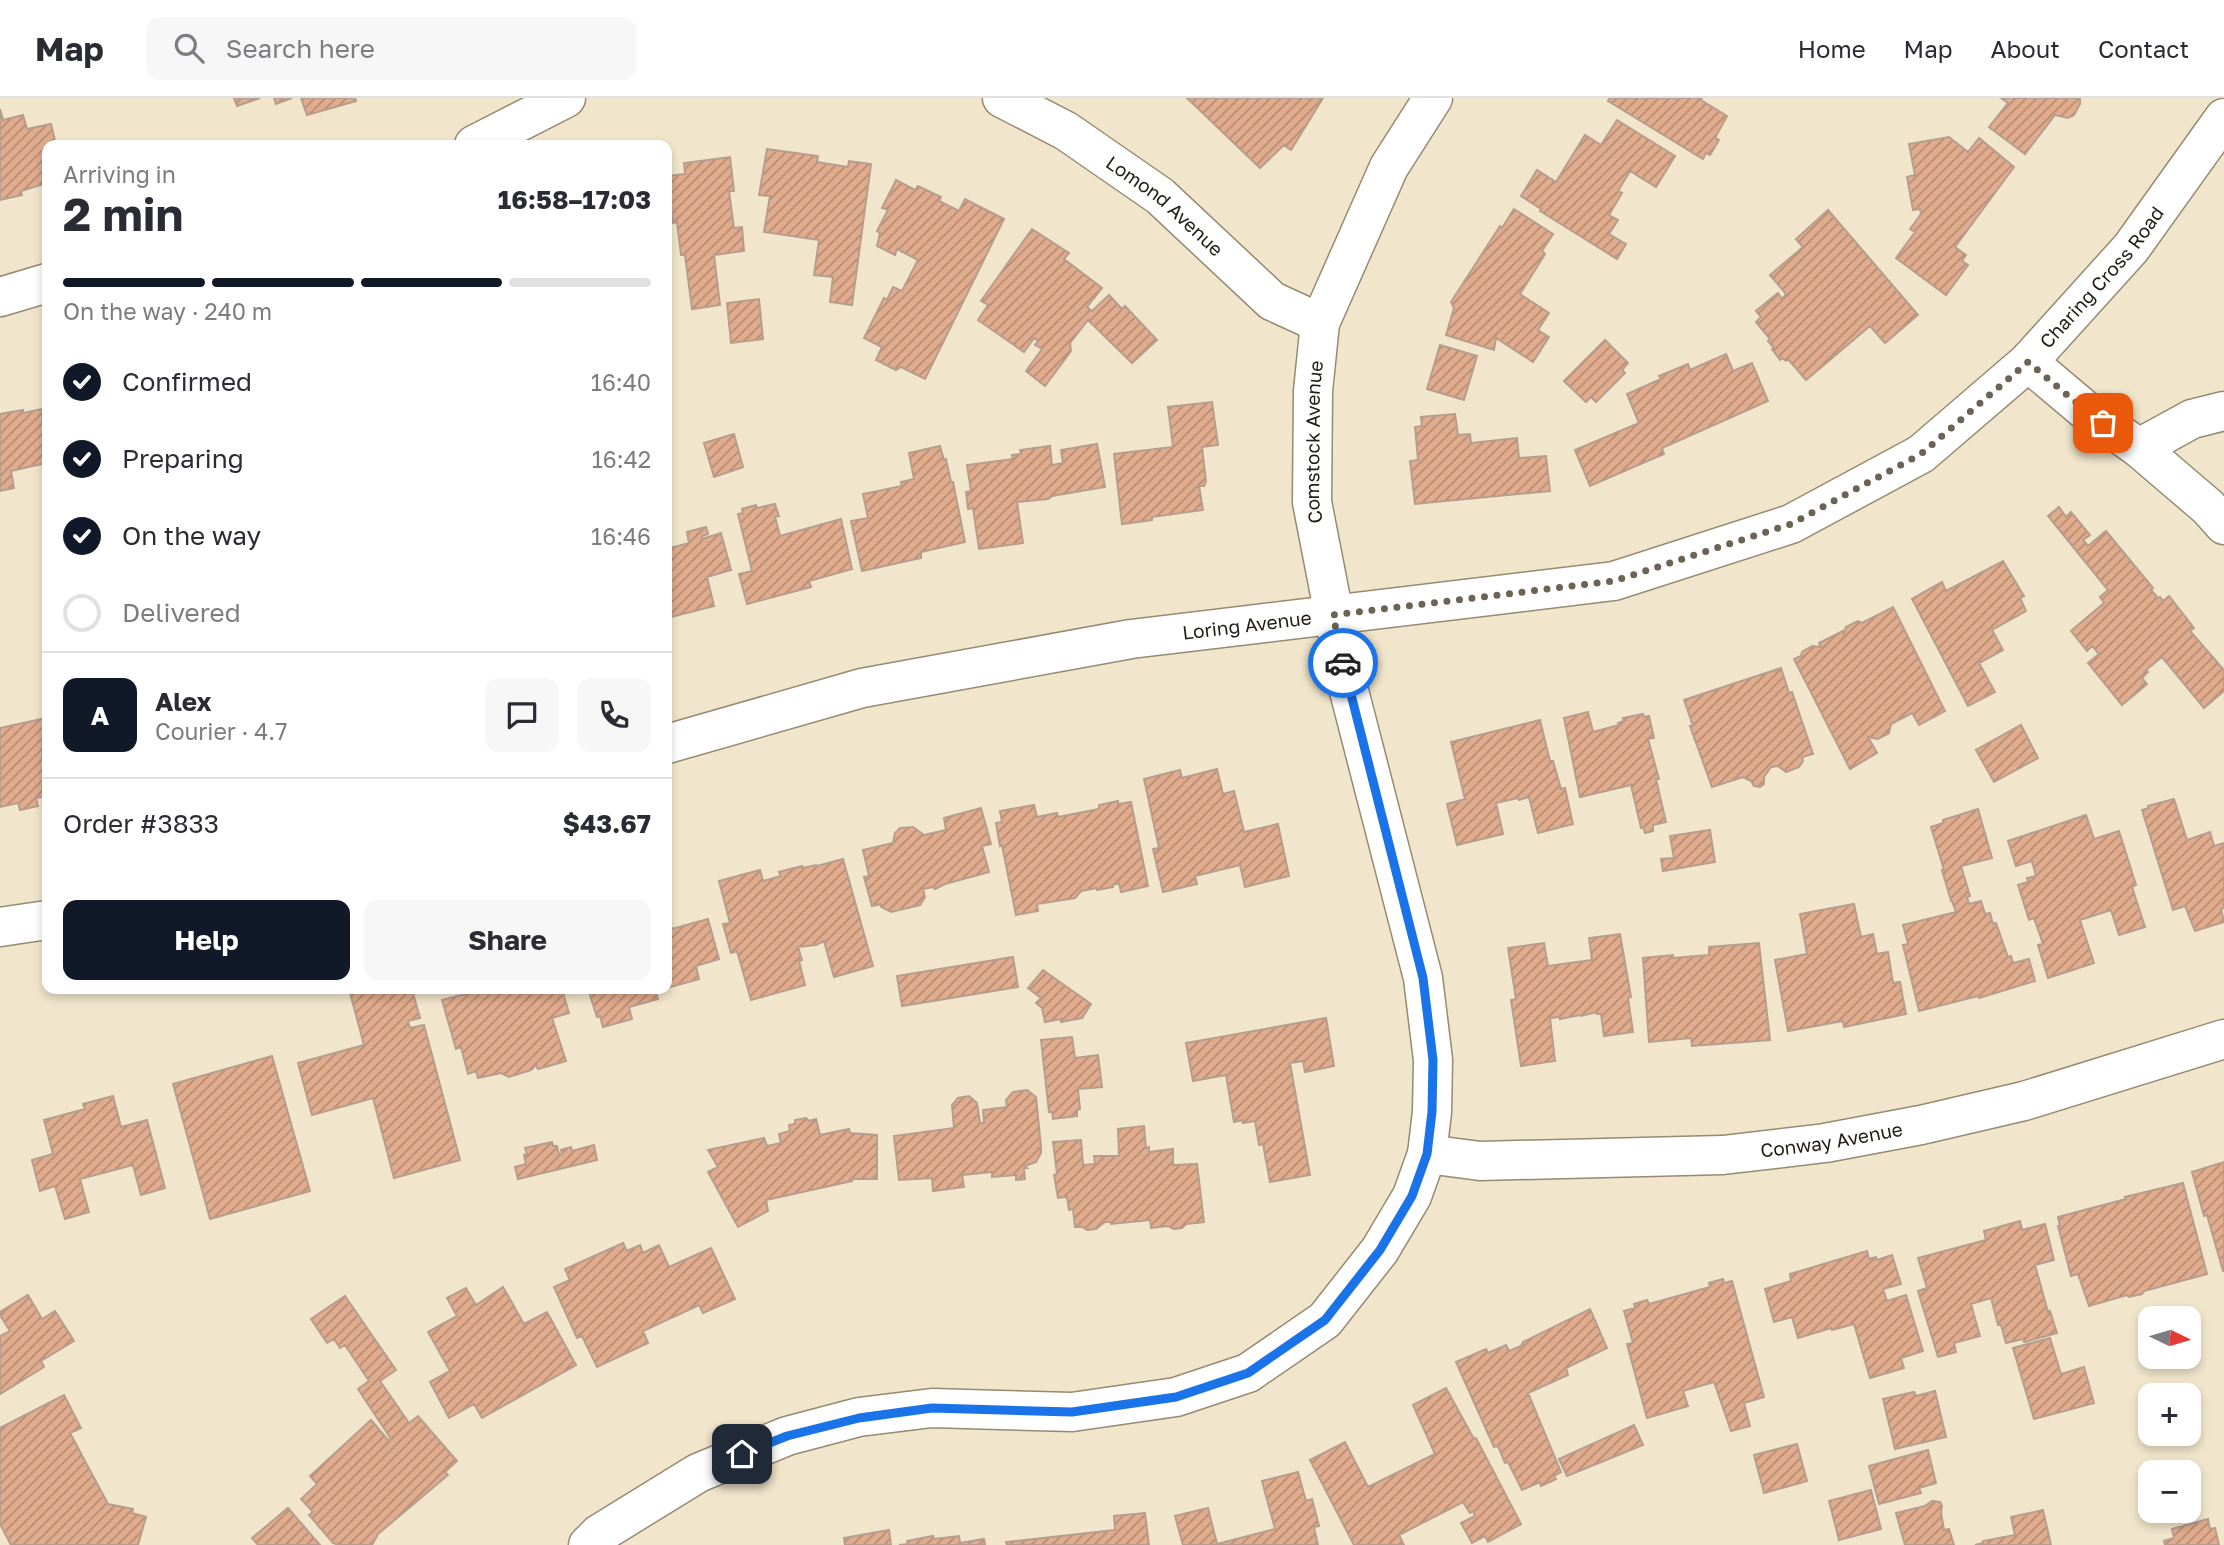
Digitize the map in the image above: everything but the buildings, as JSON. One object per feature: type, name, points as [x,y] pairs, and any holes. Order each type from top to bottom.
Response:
[{"type":"street","points":[[484,140],[566,98]]},
{"type":"street","name":"Lomond Avenue","points":[[1002,98],[1066,131],[1160,195],[1272,301],[1320,323]]},
{"type":"street","name":"Comstock Avenue","points":[[588,1545],[600,1534],[698,1473],[787,1436],[859,1418],[932,1408],[1072,1412],[1176,1397],[1248,1373],[1325,1320],[1380,1250],[1412,1196],[1427,1154],[1432,1112],[1433,1060],[1423,978],[1348,687],[1333,615],[1312,502],[1313,391],[1320,323],[1389,167],[1433,98]]},
{"type":"street","name":"Charing Cross Road","points":[[2224,118],[2131,248],[2028,362],[2085,410],[2138,448],[2224,525]]},
{"type":"street","points":[[0,297],[42,284]]},
{"type":"street","name":"Loring Avenue","points":[[672,743],[862,688],[1131,639],[1614,581],[1791,524],[1921,454],[2028,362]]},
{"type":"street","points":[[2138,448],[2192,419],[2224,411]]},
{"type":"street","points":[[0,927],[42,921]]},
{"type":"street","name":"Conway Avenue","points":[[1427,1154],[1480,1161],[1723,1155],[1825,1143],[1921,1125],[2024,1101],[2224,1039]]},
{"type":"way so far","points":[[1343,663],[1333,615],[1614,581],[1791,524],[1921,454],[2028,362],[2103,423]]},
{"type":"route","points":[[742,1454],[787,1436],[859,1418],[932,1408],[1072,1412],[1176,1397],[1248,1373],[1325,1320],[1380,1250],[1412,1196],[1427,1154],[1432,1112],[1433,1060],[1423,978],[1343,663]]}]
